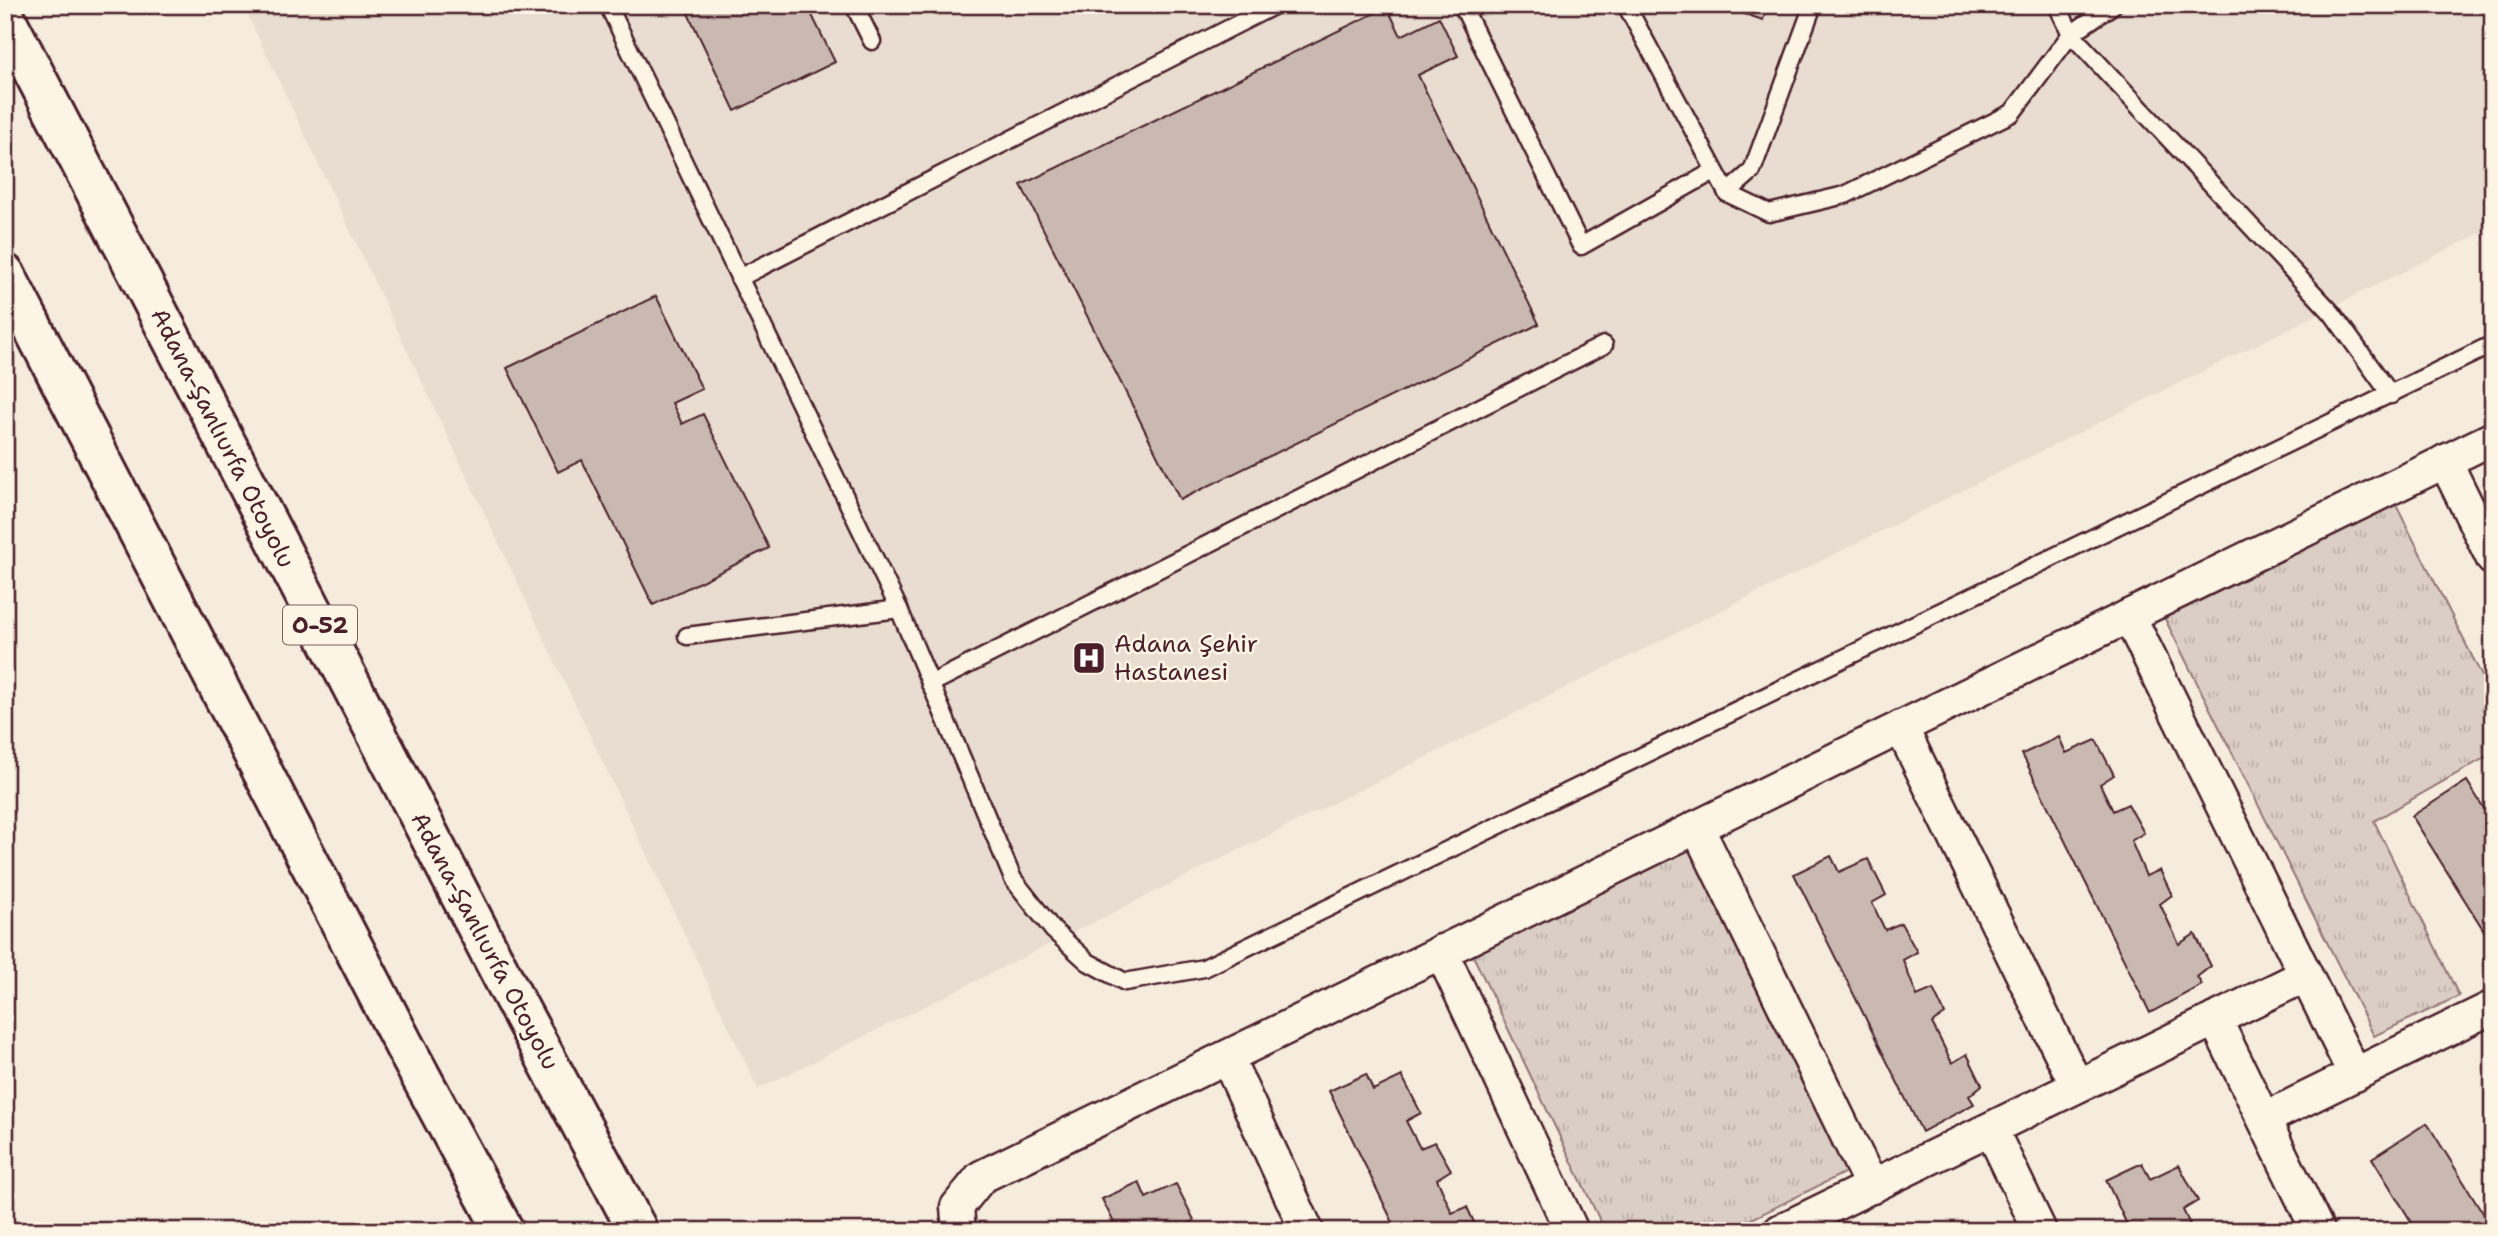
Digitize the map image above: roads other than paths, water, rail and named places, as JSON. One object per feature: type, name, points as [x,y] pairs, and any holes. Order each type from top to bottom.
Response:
[{"type":"highway","name":"Adana-Şanlıurfa Otoyolu","points":[[5,17],[513,997],[638,1231]]},
{"type":"highway","points":[[5,274],[401,1039],[504,1231]]},
{"type":"street","points":[[959,1231],[957,1207],[981,1177],[2493,438]]},
{"type":"street","points":[[2445,461],[2493,559]]},
{"type":"street","points":[[2129,616],[2354,1073]]},
{"type":"street","points":[[1902,727],[2077,1086]]},
{"type":"street","points":[[1696,827],[1872,1186]]},
{"type":"street","points":[[1441,951],[1572,1231]]},
{"type":"street","points":[[1783,1230],[2304,976]]},
{"type":"street","points":[[2264,1119],[2493,1007]]},
{"type":"street","points":[[2215,1019],[2318,1231]]},
{"type":"street","points":[[1227,1056],[1307,1231]]},
{"type":"street","points":[[1991,1129],[2040,1231]]},
{"type":"lane","points":[[608,5],[898,609],[1013,879],[1053,930],[1088,962],[1125,982],[1204,968],[2092,535],[2391,396],[2493,344]]},
{"type":"lane","points":[[854,5],[872,41]]},
{"type":"lane","points":[[739,278],[1275,5]]},
{"type":"lane","points":[[1462,5],[1581,246],[1714,171]]},
{"type":"lane","points":[[1727,193],[1752,171],[1813,5]]},
{"type":"lane","points":[[2057,5],[2071,34],[2332,313],[2391,396]]},
{"type":"lane","points":[[1630,7],[1727,193],[1769,213],[1845,195],[2012,113],[2071,34],[2113,5]]},
{"type":"lane","points":[[930,684],[1604,345]]},
{"type":"lane","points":[[687,636],[898,609]]},
{"type":"place","name":"Adana Şehir Hastanesi","points":[[1089,658]]}]
